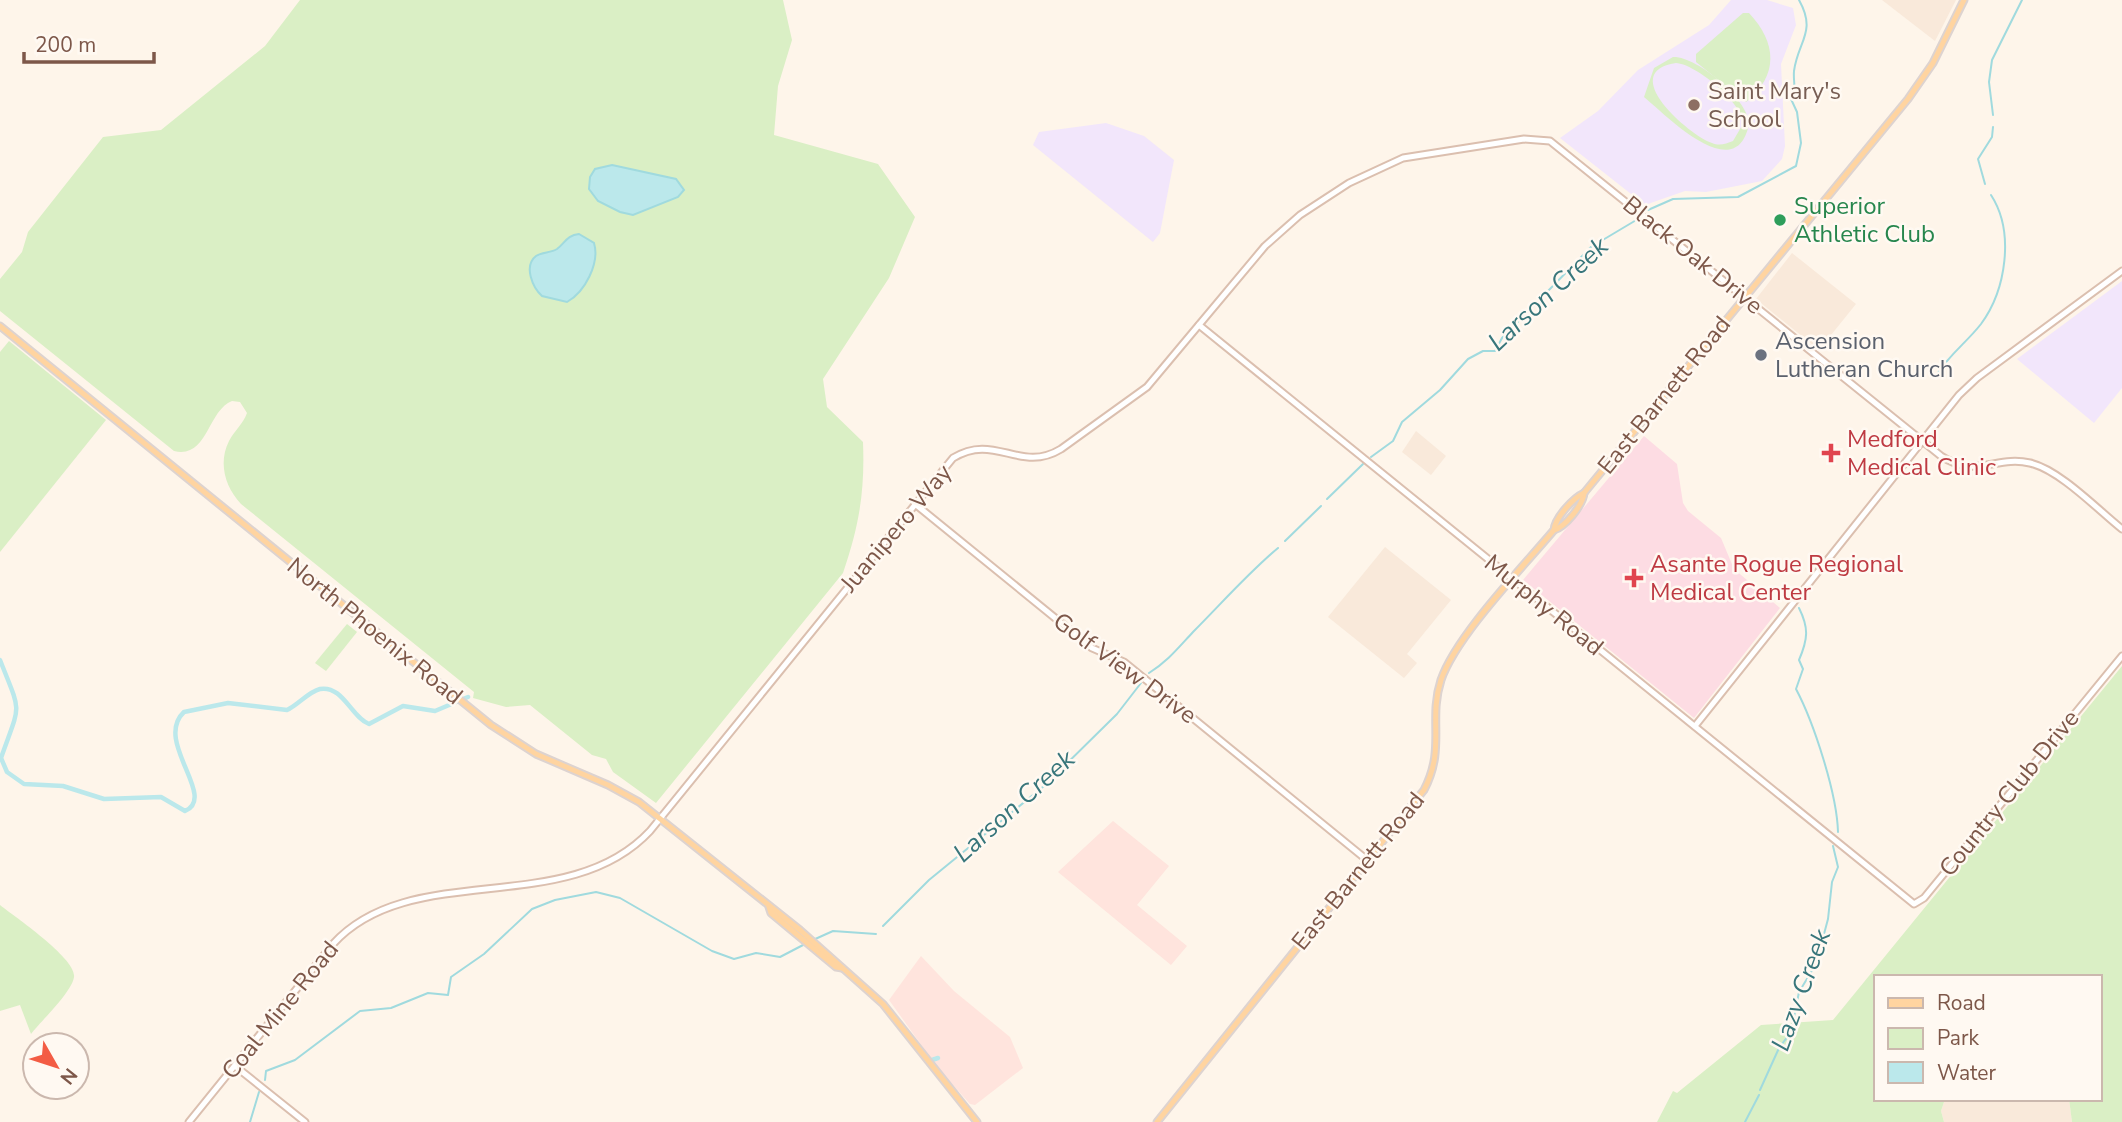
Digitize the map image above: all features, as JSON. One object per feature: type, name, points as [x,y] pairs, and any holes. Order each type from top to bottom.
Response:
[{"type":"main road","name":"East Barnett Road","points":[[1157,1122],[1429,779],[1438,750],[1439,689],[1449,662],[1554,530],[1554,524],[1570,505],[1584,494],[1914,91],[1933,63],[1964,0]]},
{"type":"main road","name":"North Phoenix Road","points":[[0,326],[469,708],[522,746],[614,788],[660,818],[883,1004],[977,1122]]},
{"type":"street","name":"Black Oak Drive","points":[[1544,139],[1947,460],[1967,468],[2018,461],[2045,468],[2122,529]]},
{"type":"street","name":"Juanipero Way","points":[[380,908],[593,870],[630,850],[660,818],[953,458],[970,449],[988,447],[1030,459],[1045,457],[1061,449],[1147,387],[1251,261],[1280,231],[1349,183],[1378,167],[1403,158],[1544,139]]},
{"type":"street","points":[[1695,726],[1968,385],[2122,271]]},
{"type":"street","name":"Murphy Road","points":[[1199,325],[1890,885]]},
{"type":"street","name":"Golf View Drive","points":[[915,503],[1092,648],[1125,662],[1367,860]]},
{"type":"street","name":"Country Club Drive","points":[[1890,885],[1914,904],[1920,902],[2122,656]]},
{"type":"street","name":"Coal Mine Road","points":[[189,1122],[333,944],[355,923],[380,908]]},
{"type":"street","points":[[235,1066],[305,1122]]},
{"type":"shaded area","name":"Saint Mary's School","points":[[1731,0],[1767,0],[1793,8],[1796,25],[1781,64],[1785,146],[1782,159],[1762,181],[1706,192],[1685,191],[1645,205],[1560,138],[1598,111],[1638,70],[1709,25]]},
{"type":"shaded area","points":[[1882,0],[1956,0],[1935,41]]},
{"type":"shaded area","points":[[1106,123],[1144,136],[1174,160],[1160,233],[1153,242],[1033,145],[1039,132]]},
{"type":"shaded area","points":[[1792,253],[1856,304],[1819,350],[1756,299]]},
{"type":"shaded area","points":[[2122,281],[2122,388],[2094,423],[2017,359]]},
{"type":"shaded area","points":[[1416,431],[1446,456],[1431,475],[1402,452]]},
{"type":"shaded area","name":"Asante Rogue Regional Medical Center","points":[[1644,436],[1677,464],[1683,503],[1688,511],[1721,538],[1734,569],[1780,608],[1694,718],[1523,580]]},
{"type":"shaded area","points":[[1385,547],[1451,600],[1407,654],[1417,663],[1404,678],[1328,617]]},
{"type":"shaded area","points":[[1113,821],[1169,866],[1137,905],[1187,946],[1171,965],[1058,872]]},
{"type":"shaded area","points":[[921,956],[954,991],[1010,1037],[1023,1068],[975,1105],[970,1104],[937,1067],[889,1000]]},
{"type":"shaded area","points":[[1944,1101],[2069,1101],[2072,1122],[1944,1122],[1941,1111]]},
{"type":"green space","points":[[300,0],[783,0],[792,40],[778,86],[774,135],[878,164],[915,217],[889,278],[823,379],[827,407],[863,442],[860,509],[843,573],[656,803],[613,772],[606,759],[592,755],[530,705],[506,707],[473,698],[474,692],[241,504],[227,482],[224,466],[229,441],[247,413],[240,402],[232,401],[224,406],[194,448],[185,452],[174,451],[0,311],[0,279],[22,252],[28,232],[103,137],[161,130],[265,46]]},
{"type":"green space","points":[[1743,13],[1749,13],[1758,24],[1769,47],[1770,59],[1764,81],[1746,102],[1696,62],[1696,54]]},
{"type":"green space","points":[[1673,57],[1695,64],[1720,81],[1747,114],[1749,124],[1742,142],[1730,149],[1716,148],[1700,141],[1668,118],[1644,97],[1654,68]],"holes":[[[1676,63],[1706,77],[1736,106],[1743,124],[1733,141],[1717,144],[1701,138],[1675,117],[1663,103],[1655,90],[1653,78],[1659,69]]]},
{"type":"green space","points":[[9,341],[106,420],[0,552],[0,352]]},
{"type":"green space","points":[[347,624],[357,632],[326,671],[315,663]]},
{"type":"green space","points":[[2122,666],[2122,1122],[2072,1122],[2069,1101],[2101,1101],[2101,975],[1874,975],[1874,1101],[1944,1101],[1941,1111],[1944,1122],[1657,1122],[1673,1091],[1677,1093],[1761,1025],[1833,1020]]},
{"type":"green space","points":[[0,905],[56,949],[72,969],[74,977],[68,990],[34,1031],[30,1031],[20,1005],[0,1011]]},
{"type":"water","points":[[612,165],[676,179],[684,190],[678,197],[633,215],[620,212],[598,201],[589,189],[590,177],[595,169]]},
{"type":"water","points":[[579,234],[594,243],[595,259],[590,276],[580,291],[567,302],[542,296],[531,277],[532,260],[538,255],[557,249],[569,238]]},
{"type":"waterway","name":"Larson Creek","points":[[1648,210],[1673,199],[1738,197],[1796,166],[1801,143],[1797,112],[1791,99],[1796,61],[1806,29],[1804,11],[1799,0]]},
{"type":"waterway","name":"Lazy Creek","points":[[1993,115],[1989,82],[1992,60],[2022,0]]},
{"type":"waterway","name":"Lazy Creek","points":[[1985,184],[1978,159],[1992,137],[1993,127]]},
{"type":"waterway","name":"Lazy Creek","points":[[1938,373],[1981,324],[1996,295],[2005,243],[2003,226],[1991,195]]},
{"type":"waterway","name":"Larson Creek","points":[[1371,457],[1393,441],[1402,422],[1440,390],[1468,359],[1483,351],[1495,351],[1502,338],[1591,247],[1638,219]]},
{"type":"waterway","name":"Larson Creek","points":[[1327,499],[1363,464]]},
{"type":"waterway","name":"Larson Creek","points":[[1285,541],[1321,506]]},
{"type":"waterway","name":"Larson Creek","points":[[1149,673],[1162,664],[1245,578],[1278,548]]},
{"type":"waterway","name":"Lazy Creek","points":[[1799,608],[1806,634],[1799,660],[1803,669],[1796,689],[1823,759],[1834,798],[1838,832]]},
{"type":"waterway","points":[[0,660],[16,709],[1,758],[7,772],[24,784],[63,786],[104,799],[161,797],[185,811],[193,804],[194,794],[176,738],[176,724],[184,712],[228,703],[287,710],[316,691],[328,689],[341,696],[357,715],[369,724],[403,706],[435,711],[468,697]]},
{"type":"waterway","name":"Larson Creek","points":[[883,926],[929,880],[1044,786],[1117,714],[1141,683]]},
{"type":"waterway","name":"Lazy Creek","points":[[1760,1090],[1779,1048],[1791,1032],[1799,992],[1816,964],[1828,919],[1832,882],[1838,867],[1833,846]]},
{"type":"waterway","name":"Larson Creek","points":[[265,1080],[266,1071],[295,1060],[360,1011],[391,1008],[428,993],[448,995],[451,977],[484,954],[532,909],[555,900],[596,892],[620,898],[712,951],[734,959],[756,953],[780,957],[805,944]]},
{"type":"waterway","name":"Larson Creek","points":[[813,940],[833,931],[876,934]]},
{"type":"waterway","points":[[932,1060],[938,1058]]},
{"type":"waterway","name":"Larson Creek","points":[[250,1122],[259,1092]]},
{"type":"waterway","name":"Lazy Creek","points":[[1745,1122],[1759,1095]]},
{"type":"place","name":"Saint Mary's School","points":[[1694,105]]},
{"type":"place","name":"Superior Athletic Club","points":[[1780,220]]},
{"type":"place","name":"Ascension Lutheran Church","points":[[1761,355]]},
{"type":"place","name":"Medford Medical Clinic","points":[[1831,453]]},
{"type":"place","name":"Asante Rogue Regional Medical Center","points":[[1634,578]]}]
